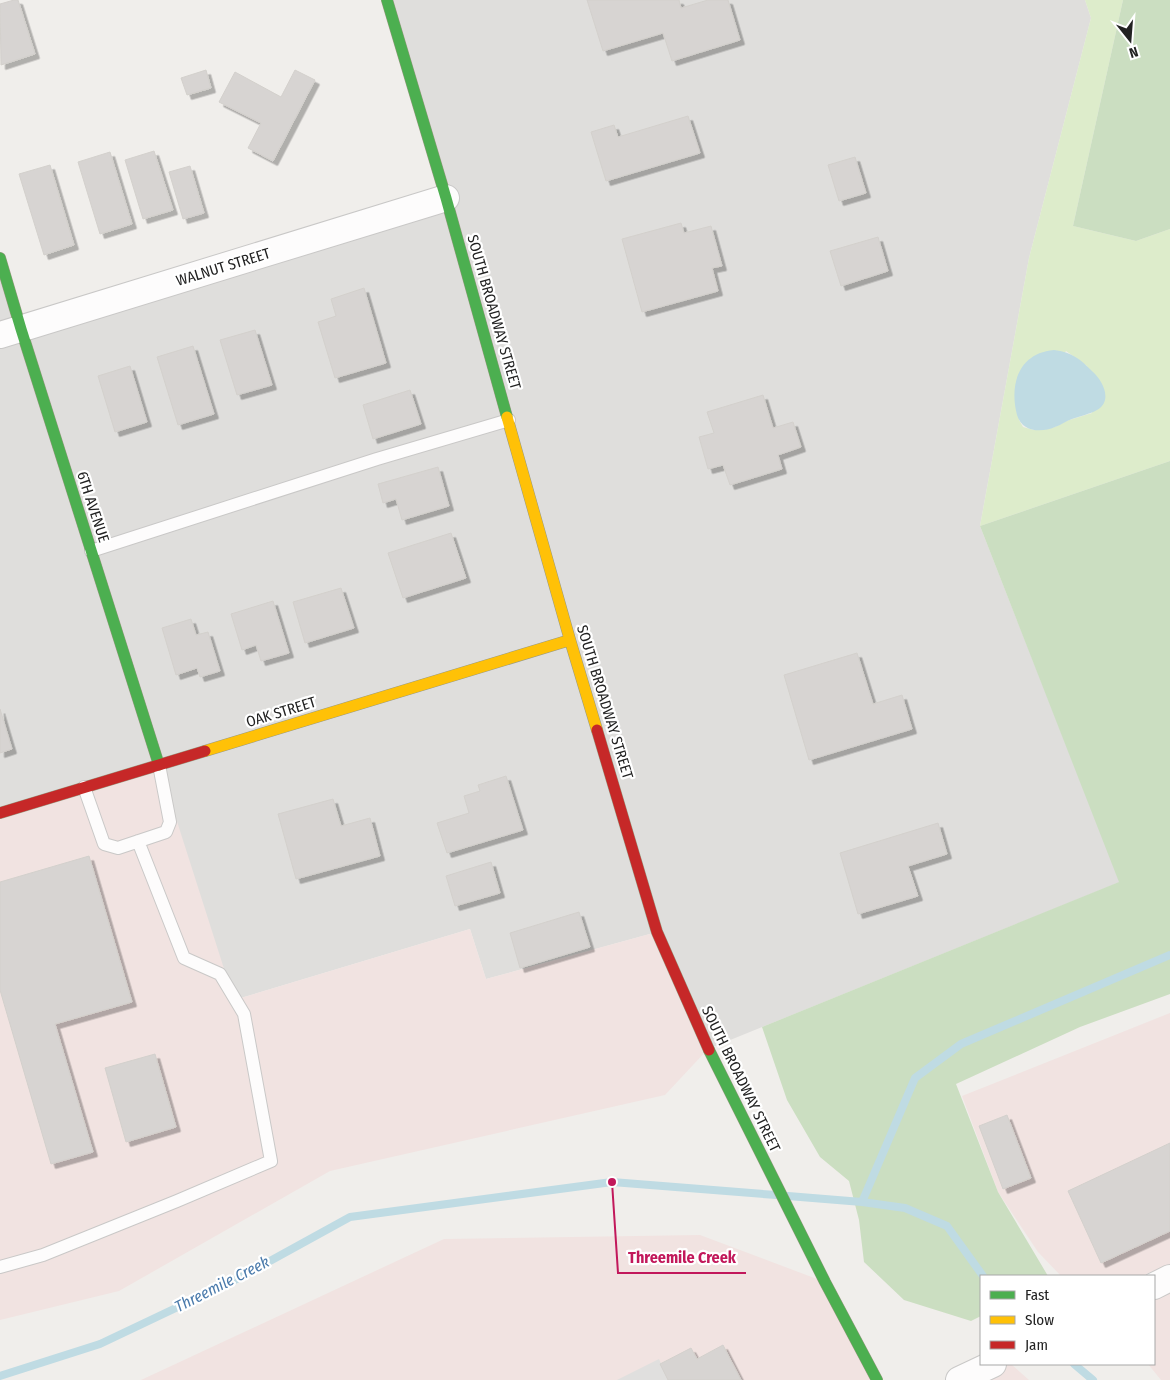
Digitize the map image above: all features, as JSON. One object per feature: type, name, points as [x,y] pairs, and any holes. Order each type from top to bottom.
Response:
[{"type":"street","name":"SOUTH BROADWAY STREET","points":[[386,0],[446,198],[570,640],[657,932],[708,1049],[876,1380]]},
{"type":"street","name":"WALNUT STREET","points":[[10,332],[446,198]]},
{"type":"street","name":"6TH AVENUE","points":[[0,258],[10,332],[91,551],[158,765]]},
{"type":"street","name":"OAK STREET","points":[[0,812],[570,640]]},
{"type":"street","points":[[1155,1286],[1170,1278]]},
{"type":"street","points":[[959,1380],[991,1365]]},
{"type":"lane","points":[[91,551],[377,459],[508,420]]},
{"type":"lane","points":[[84,787],[104,844],[118,848],[166,832],[170,822],[158,765]]},
{"type":"lane","points":[[0,1267],[43,1255],[271,1161],[244,1014],[220,974],[184,958],[138,842]]},
{"type":"shaded area","points":[[387,0],[1085,0],[1091,18],[1029,258],[980,526],[1120,882],[708,1049],[657,932],[486,979],[470,929],[234,1000],[0,813],[0,258],[21,329],[446,198]]},
{"type":"shaded area","points":[[159,765],[234,1000],[470,929],[486,979],[657,932],[708,1049],[665,1095],[330,1171],[119,1291],[0,1320],[0,813]]},
{"type":"shaded area","points":[[1170,1013],[1170,1264],[1144,1275],[1060,1275],[1038,1252],[998,1192],[962,1096]]},
{"type":"shaded area","points":[[700,1235],[825,1282],[877,1380],[141,1380],[444,1239]]},
{"type":"shaded area","points":[[1170,1287],[1170,1380],[1161,1380],[1149,1365],[1155,1365],[1155,1294]]},
{"type":"shaded area","points":[[659,1359],[668,1380],[617,1380]]},
{"type":"shaded area","points":[[991,1365],[1012,1365],[1029,1380],[959,1380]]},
{"type":"green space","points":[[1085,0],[1123,0],[1073,226],[1136,241],[1170,229],[1170,461],[980,526],[1029,258],[1091,18]],"holes":[[[1066,351],[1087,366],[1092,413],[1066,421],[1055,427],[1034,430],[1023,427],[1019,420]]]},
{"type":"green space","points":[[1123,0],[1170,0],[1170,229],[1136,241],[1073,226]]},
{"type":"green space","points":[[1170,461],[1170,994],[1080,1027],[956,1084],[998,1192],[1047,1275],[980,1275],[980,1316],[971,1321],[904,1300],[864,1262],[859,1220],[849,1181],[820,1157],[787,1100],[762,1027],[1119,882],[980,526]]},
{"type":"water","points":[[1054,350],[1066,352],[1075,357],[1093,372],[1100,380],[1105,391],[1105,402],[1097,410],[1050,429],[1033,430],[1019,421],[1014,392],[1016,382],[1019,372],[1032,357],[1042,352]]},
{"type":"building","points":[[18,0],[35,54],[1,65],[0,4]]},
{"type":"building","points":[[587,0],[679,0],[681,8],[708,0],[728,0],[740,40],[672,61],[663,33],[603,51]]},
{"type":"building","points":[[206,70],[211,88],[187,95],[181,78]]},
{"type":"building","points":[[295,70],[315,80],[273,161],[248,148],[261,123],[219,102],[235,72],[281,97]]},
{"type":"building","points":[[688,116],[700,153],[606,181],[591,132],[614,125],[618,137]]},
{"type":"building","points":[[154,151],[173,210],[143,219],[125,160]]},
{"type":"building","points":[[110,152],[132,224],[100,234],[78,162]]},
{"type":"building","points":[[855,157],[866,193],[839,201],[828,165]]},
{"type":"building","points":[[50,165],[74,245],[44,255],[19,174]]},
{"type":"building","points":[[190,166],[204,213],[183,219],[169,172]]},
{"type":"building","points":[[681,223],[684,233],[711,226],[722,266],[712,268],[718,291],[642,312],[622,239]]},
{"type":"building","points":[[878,237],[888,271],[841,286],[830,251]]},
{"type":"building","points":[[364,288],[386,363],[335,378],[318,322],[336,316],[331,299]]},
{"type":"building","points":[[255,330],[272,385],[237,395],[220,340]]},
{"type":"building","points":[[193,346],[214,414],[178,425],[157,357]]},
{"type":"building","points":[[130,366],[147,422],[115,432],[98,376]]},
{"type":"building","points":[[410,390],[421,424],[373,439],[363,405]]},
{"type":"building","points":[[763,395],[773,428],[793,422],[801,447],[778,455],[782,469],[730,485],[723,465],[708,469],[699,437],[714,433],[707,412]]},
{"type":"building","points":[[438,467],[449,506],[402,520],[396,499],[383,503],[378,484]]},
{"type":"building","points":[[451,533],[466,578],[403,598],[388,553]]},
{"type":"building","points":[[341,588],[354,628],[305,643],[293,602]]},
{"type":"building","points":[[273,601],[289,653],[261,661],[256,645],[242,650],[231,614]]},
{"type":"building","points":[[191,619],[196,635],[208,632],[220,671],[200,677],[197,668],[176,675],[162,628]]},
{"type":"building","points":[[857,653],[873,704],[902,695],[912,729],[809,760],[784,675]]},
{"type":"building","points":[[0,709],[12,749],[0,753]]},
{"type":"building","points":[[506,776],[523,830],[447,853],[437,823],[469,813],[464,796],[480,791],[478,785]]},
{"type":"building","points":[[333,799],[341,826],[370,818],[380,856],[296,879],[278,814]]},
{"type":"building","points":[[938,823],[947,854],[908,866],[918,896],[858,914],[840,853]]},
{"type":"building","points":[[89,856],[132,1002],[55,1024],[93,1152],[51,1164],[0,990],[0,882]]},
{"type":"building","points":[[491,862],[500,893],[455,906],[446,876]]},
{"type":"building","points":[[579,912],[590,947],[520,968],[510,933]]},
{"type":"building","points":[[155,1054],[176,1127],[126,1142],[105,1068]]},
{"type":"building","points":[[1007,1115],[1031,1178],[1003,1189],[979,1126]]},
{"type":"building","points":[[1170,1143],[1170,1231],[1101,1263],[1068,1191]]},
{"type":"building","points":[[723,1345],[741,1380],[668,1380],[660,1364],[691,1348],[697,1359]]},
{"type":"waterway","points":[[862,1202],[915,1078],[961,1044],[1170,955]]},
{"type":"waterway","name":"Threemile Creek","points":[[0,1376],[100,1344],[239,1278],[350,1217],[612,1182],[776,1195]]},
{"type":"waterway","name":"Threemile Creek","points":[[788,1196],[862,1202],[905,1208],[947,1226],[982,1275]]},
{"type":"waterway","name":"Threemile Creek","points":[[1075,1365],[1093,1380]]},
{"type":"traffic: fast","points":[[387,0],[446,198],[507,417]]},
{"type":"traffic: fast","points":[[0,258],[159,765]]},
{"type":"traffic: fast","points":[[709,1050],[825,1282],[877,1380]]},
{"type":"traffic: slow","points":[[507,417],[597,730]]},
{"type":"traffic: slow","points":[[205,751],[570,640]]},
{"type":"traffic: jam","points":[[597,730],[657,932],[709,1050]]},
{"type":"traffic: jam","points":[[0,813],[205,751]]},
{"type":"place","name":"Threemile Creek","points":[[612,1182]]}]
